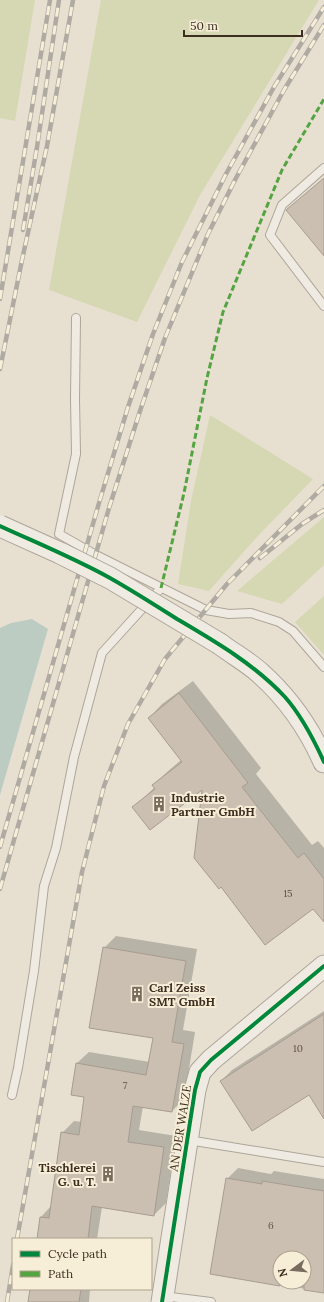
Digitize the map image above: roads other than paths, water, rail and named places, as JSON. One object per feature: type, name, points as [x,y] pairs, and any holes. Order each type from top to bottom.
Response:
[{"type":"street","points":[[0,526],[60,553],[110,578],[220,644],[259,672],[286,698],[318,747],[324,762]]},
{"type":"street","name":"AN DER WALZE","points":[[162,1299],[195,1090],[200,1072],[221,1051],[324,966]]},
{"type":"lane","points":[[324,168],[282,205],[270,235],[324,306]]},
{"type":"lane","points":[[76,318],[76,454],[59,534],[206,610],[229,614],[251,613],[279,622],[293,631],[324,667]]},
{"type":"lane","points":[[12,1095],[34,971],[44,886],[56,848],[74,757],[102,653],[161,588]]},
{"type":"lane","points":[[187,1140],[324,1162]]},
{"type":"lane","points":[[162,1299],[211,1302]]},
{"type":"railway","points":[[0,299],[50,0]]},
{"type":"railway","points":[[23,230],[59,0]]},
{"type":"railway","points":[[0,369],[47,146],[73,0]]},
{"type":"railway","points":[[0,847],[99,503],[128,407],[153,334],[182,262],[226,174],[274,87],[324,7]]},
{"type":"railway","points":[[0,889],[109,508],[165,338],[208,234],[236,178],[284,90],[324,25]]},
{"type":"railway","points":[[17,1238],[82,872],[104,786],[128,724],[165,659],[227,584],[324,486]]},
{"type":"railway","points":[[260,558],[302,524],[324,510]]},
{"type":"railway","points":[[7,1302],[12,1271]]},
{"type":"place","name":"Industrie Partner GmbH","points":[[159,804]]},
{"type":"place","name":"Carl Zeiss SMT GmbH","points":[[137,994]]},
{"type":"place","name":"Tischlerei G. u. T.","points":[[108,1174]]}]
